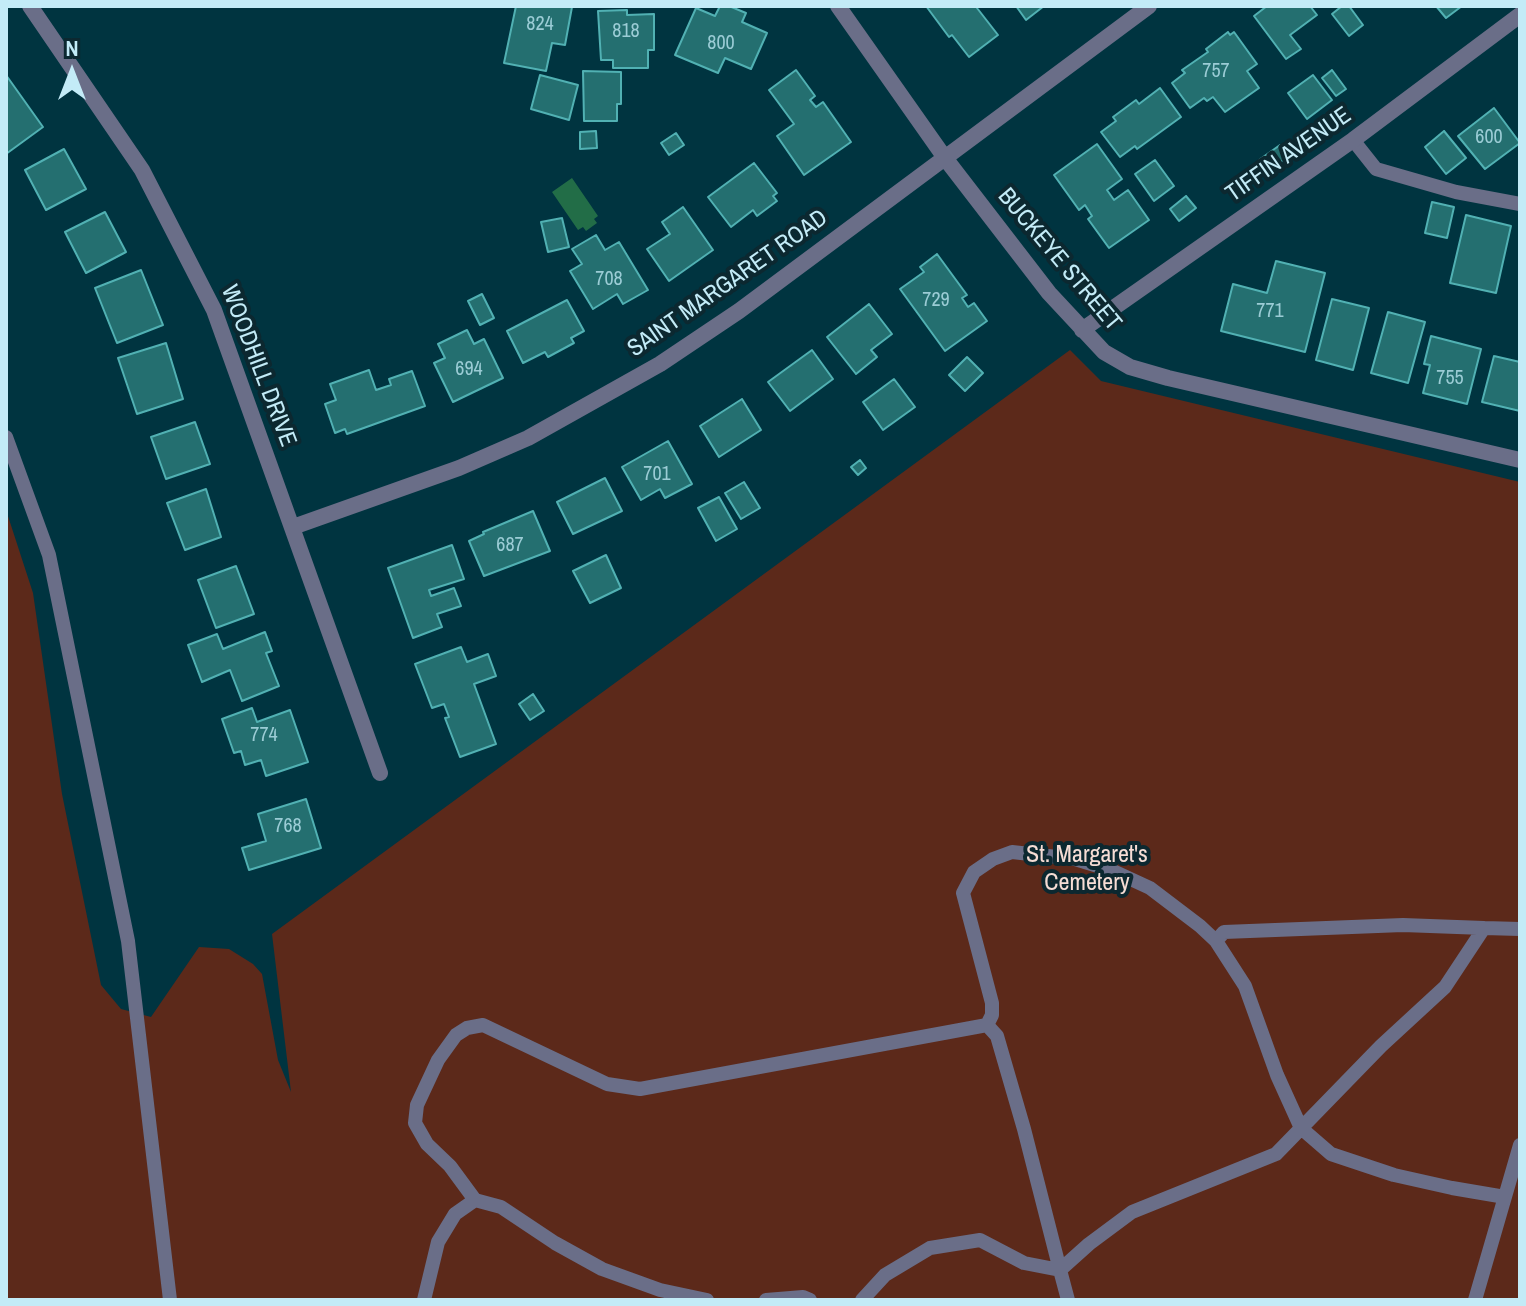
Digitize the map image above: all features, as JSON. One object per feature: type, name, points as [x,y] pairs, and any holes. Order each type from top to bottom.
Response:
[{"type":"street","name":"WOODHILL DRIVE","points":[[30,6],[142,170],[214,310],[380,773]]},
{"type":"street","name":"BUCKEYE STREET","points":[[838,6],[945,158],[1049,293],[1104,352],[1130,367],[1155,375],[1520,460]]},
{"type":"street","name":"SAINT MARGARET ROAD","points":[[293,527],[459,468],[528,438],[660,364],[739,311],[1149,6]]},
{"type":"street","name":"TIFFIN AVENUE","points":[[1082,330],[1353,140],[1520,15]]},
{"type":"lane","points":[[1353,140],[1376,169],[1456,192],[1520,204]]},
{"type":"lane","points":[[6,437],[49,555],[128,941],[170,1300]]},
{"type":"lane","points":[[987,1025],[992,1015],[992,1003],[963,893],[974,872],[993,859],[1012,852],[1075,859],[1111,870],[1150,888],[1216,941],[1245,986],[1277,1075],[1301,1128],[1331,1154],[1452,1188],[1505,1197]]},
{"type":"lane","points":[[1216,941],[1224,932],[1375,925],[1520,929]]},
{"type":"lane","points":[[862,1300],[885,1275],[930,1248],[980,1240],[1024,1263],[1060,1270],[1132,1212],[1276,1154],[1381,1046],[1445,987],[1484,928]]},
{"type":"lane","points":[[707,1300],[660,1290],[602,1269],[555,1243],[501,1207],[475,1200],[450,1166],[427,1144],[415,1123],[417,1105],[438,1060],[456,1035],[467,1028],[483,1025],[607,1084],[640,1089],[987,1025]]},
{"type":"lane","points":[[987,1025],[997,1036],[1068,1300]]},
{"type":"lane","points":[[1475,1300],[1520,1145]]},
{"type":"lane","points":[[424,1300],[438,1242],[455,1214],[475,1200]]},
{"type":"lane","points":[[766,1300],[803,1297],[810,1300]]},
{"type":"green space","name":"St. Margaret's Cemetery","points":[[1070,350],[1101,381],[1520,482],[1520,1300],[6,1300],[6,510],[33,593],[62,794],[101,985],[121,1009],[151,1017],[199,947],[229,949],[253,964],[262,974],[278,1060],[291,1092],[272,934]]},
{"type":"shaded area","points":[[572,178],[598,216],[594,219],[597,223],[586,231],[583,227],[578,230],[552,192]]},
{"type":"building","points":[[516,6],[572,7],[565,45],[552,43],[546,71],[504,63]]},
{"type":"building","points":[[720,6],[746,13],[742,22],[767,33],[751,69],[725,58],[718,73],[675,55],[696,8],[715,16]]},
{"type":"building","points":[[926,6],[979,6],[977,8],[998,35],[969,57]]},
{"type":"building","points":[[1016,6],[1044,6],[1026,20]]},
{"type":"building","points":[[1267,6],[1310,6],[1317,15],[1290,35],[1301,49],[1286,59],[1254,16]]},
{"type":"building","points":[[1342,6],[1349,6],[1363,25],[1349,36],[1332,14]]},
{"type":"building","points":[[1436,6],[1462,6],[1446,18]]},
{"type":"building","points":[[627,10],[627,15],[654,14],[654,50],[648,50],[648,68],[613,68],[613,60],[601,60],[598,11]]},
{"type":"building","points":[[1228,32],[1230,35],[1234,32],[1257,64],[1247,71],[1259,88],[1225,112],[1213,97],[1207,101],[1204,98],[1190,108],[1172,83],[1185,73],[1182,70],[1208,52],[1206,49]]},
{"type":"building","points":[[796,70],[815,96],[810,100],[816,107],[823,102],[851,142],[804,175],[777,136],[794,124],[769,90]]},
{"type":"building","points":[[1332,70],[1346,89],[1336,96],[1322,78]]},
{"type":"building","points":[[583,71],[621,72],[621,104],[617,104],[617,121],[584,121]]},
{"type":"building","points":[[6,75],[43,127],[6,154]]},
{"type":"building","points":[[540,75],[578,85],[569,120],[531,109]]},
{"type":"building","points":[[1313,75],[1332,100],[1307,119],[1288,93]]},
{"type":"building","points":[[1160,88],[1181,117],[1137,149],[1135,146],[1120,157],[1101,132],[1116,121],[1113,117],[1136,100],[1139,104]]},
{"type":"building","points":[[1494,108],[1520,143],[1485,169],[1458,136]]},
{"type":"building","points":[[596,131],[597,148],[580,149],[580,132]]},
{"type":"building","points":[[1444,131],[1466,158],[1446,174],[1425,147]]},
{"type":"building","points":[[676,133],[684,145],[669,155],[661,143]]},
{"type":"building","points":[[1097,144],[1122,179],[1107,190],[1114,200],[1128,190],[1149,220],[1109,248],[1088,219],[1092,216],[1085,205],[1079,210],[1054,175]]},
{"type":"building","points":[[1280,145],[1288,157],[1267,171],[1259,160]]},
{"type":"building","points":[[64,149],[86,189],[46,210],[25,170]]},
{"type":"building","points":[[1155,160],[1174,186],[1154,201],[1135,174]]},
{"type":"building","points":[[754,163],[777,193],[773,196],[777,201],[757,216],[753,210],[731,227],[708,197]]},
{"type":"building","points":[[1186,196],[1196,208],[1179,221],[1170,209]]},
{"type":"building","points":[[1432,202],[1454,207],[1447,238],[1425,233]]},
{"type":"building","points":[[683,207],[713,250],[669,281],[647,249],[670,234],[662,222]]},
{"type":"building","points":[[105,212],[126,252],[86,273],[65,232]]},
{"type":"building","points":[[1466,215],[1511,226],[1496,293],[1450,283]]},
{"type":"building","points":[[562,218],[569,247],[548,252],[541,222]]},
{"type":"building","points":[[596,235],[605,250],[619,242],[648,290],[623,304],[617,294],[593,309],[570,271],[582,264],[572,249]]},
{"type":"building","points":[[937,254],[967,295],[962,298],[968,307],[974,303],[987,321],[945,351],[900,289],[924,272],[920,267]]},
{"type":"building","points":[[1276,261],[1325,273],[1305,352],[1221,331],[1233,284],[1267,293]]},
{"type":"building","points":[[141,270],[163,325],[117,343],[95,288]]},
{"type":"building","points":[[482,294],[494,318],[480,325],[468,301]]},
{"type":"building","points":[[1332,299],[1369,308],[1353,370],[1316,360]]},
{"type":"building","points":[[567,300],[584,331],[571,338],[574,343],[548,357],[545,352],[523,363],[507,331]]},
{"type":"building","points":[[869,304],[892,334],[871,350],[877,357],[856,374],[827,337]]},
{"type":"building","points":[[1388,312],[1425,322],[1408,383],[1371,373]]},
{"type":"building","points":[[467,330],[474,344],[484,339],[503,378],[453,402],[434,363],[445,358],[438,344]]},
{"type":"building","points":[[1431,336],[1481,349],[1467,404],[1423,393],[1430,365],[1424,364]]},
{"type":"building","points":[[166,343],[183,399],[137,414],[118,358]]},
{"type":"building","points":[[812,350],[833,379],[790,411],[768,382]]},
{"type":"building","points":[[1494,356],[1520,362],[1520,411],[1482,402]]},
{"type":"building","points":[[967,357],[983,373],[965,391],[949,375]]},
{"type":"building","points":[[369,370],[376,390],[391,385],[389,379],[412,371],[425,406],[347,434],[345,429],[335,433],[325,404],[336,400],[330,384]]},
{"type":"building","points":[[894,379],[915,407],[883,430],[863,402]]},
{"type":"building","points":[[742,399],[761,430],[719,457],[700,426]]},
{"type":"building","points":[[195,422],[210,464],[166,479],[151,437]]},
{"type":"building","points":[[668,441],[692,484],[665,498],[660,489],[641,500],[622,467]]},
{"type":"building","points":[[860,460],[866,468],[858,475],[851,467]]},
{"type":"building","points":[[605,478],[622,511],[573,534],[557,502]]},
{"type":"building","points":[[744,482],[760,508],[741,519],[725,493]]},
{"type":"building","points":[[206,489],[221,537],[185,550],[167,503]]},
{"type":"building","points":[[719,497],[737,529],[716,541],[698,508]]},
{"type":"building","points":[[533,511],[550,551],[484,576],[469,541]]},
{"type":"building","points":[[452,545],[464,579],[429,590],[431,596],[454,588],[461,606],[437,614],[442,627],[413,638],[388,568]]},
{"type":"building","points":[[606,555],[621,588],[590,603],[573,571]]},
{"type":"building","points":[[236,566],[254,614],[216,628],[198,580]]},
{"type":"building","points":[[265,632],[272,651],[266,653],[279,686],[242,701],[230,670],[202,682],[188,645],[217,634],[223,649]]},
{"type":"building","points":[[461,647],[467,662],[488,654],[496,676],[474,684],[496,744],[460,757],[445,718],[449,717],[444,704],[432,708],[415,664]]},
{"type":"building","points":[[533,694],[544,711],[530,720],[519,704]]},
{"type":"building","points":[[252,708],[257,722],[290,710],[308,762],[266,776],[261,760],[245,765],[241,751],[234,753],[222,719]]},
{"type":"building","points":[[306,799],[321,848],[249,870],[242,848],[266,841],[258,814]]}]
